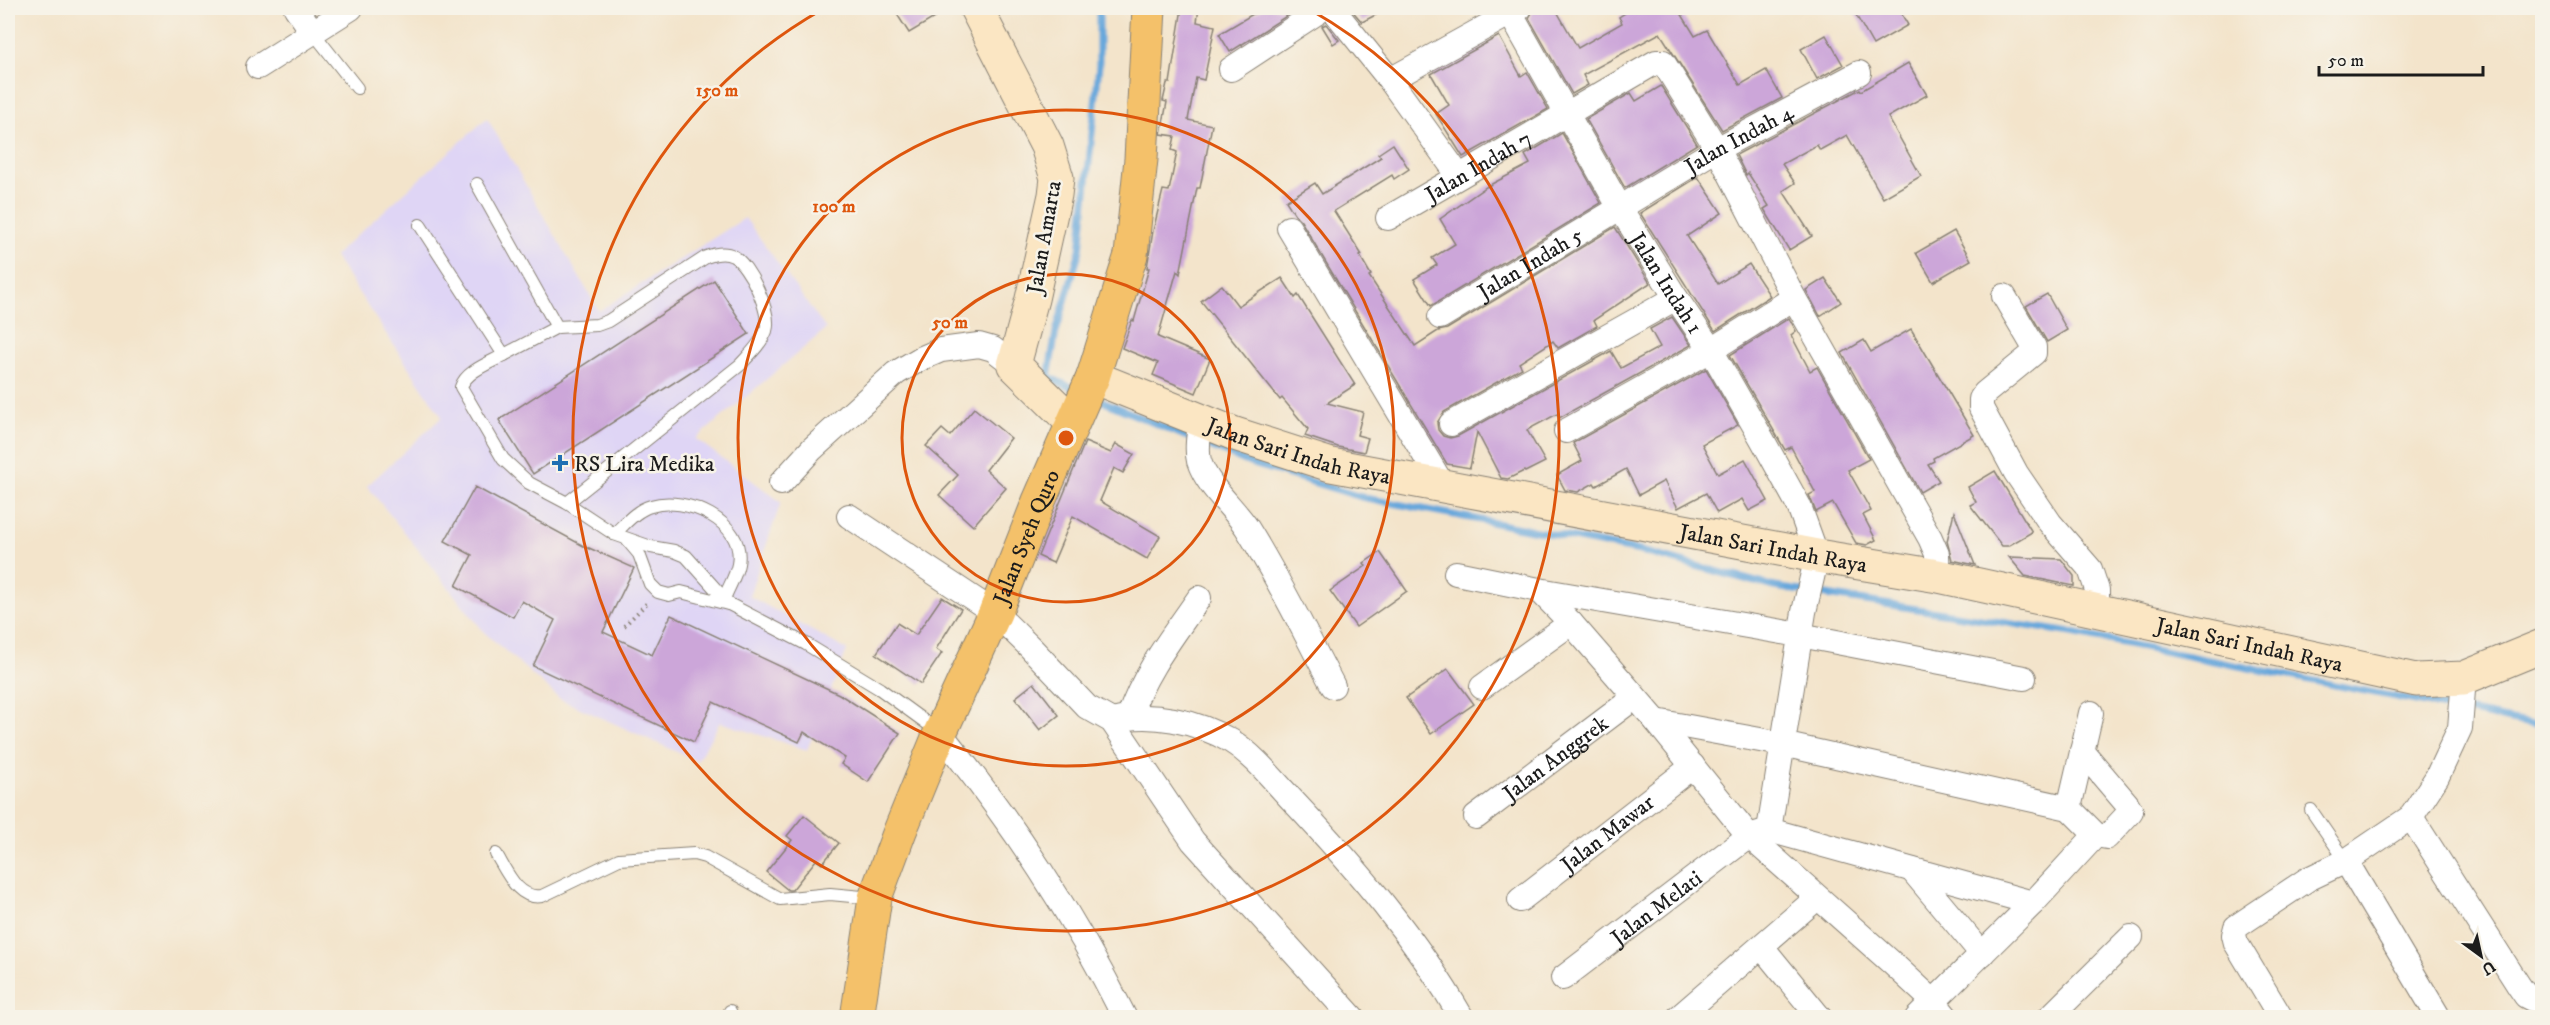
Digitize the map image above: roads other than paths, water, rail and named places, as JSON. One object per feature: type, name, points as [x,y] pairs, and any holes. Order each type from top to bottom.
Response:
[{"type":"main road","name":"Jalan Syeh Quro","points":[[857,1017],[875,898],[940,733],[995,613],[1083,398],[1131,255],[1141,159],[1149,8]]},
{"type":"street","points":[[297,8],[312,31]]},
{"type":"street","points":[[258,67],[351,8]]},
{"type":"street","name":"Jalan Amarta","points":[[976,8],[1047,146],[1057,178],[1032,299],[1014,365]]},
{"type":"street","points":[[1231,69],[1324,8]]},
{"type":"street","points":[[1332,8],[1390,80],[1460,176]]},
{"type":"street","points":[[1390,80],[1515,10]]},
{"type":"street","name":"Jalan Indah 1","points":[[1515,10],[1566,114],[1620,208],[1711,350],[1799,506],[1815,562]]},
{"type":"street","name":"Jalan Indah 7","points":[[1388,218],[1660,61],[1665,64],[1717,149]]},
{"type":"street","name":"Jalan Indah 4","points":[[1620,208],[1717,149],[1859,73]]},
{"type":"street","points":[[1717,149],[1794,298],[1930,538],[1939,564],[1938,576]]},
{"type":"street","name":"Jalan Indah 5","points":[[1440,318],[1620,208]]},
{"type":"street","points":[[1289,228],[1442,484]]},
{"type":"street","points":[[2004,296],[2034,346],[2034,352],[1985,393],[1981,399],[1982,408],[2016,473],[2050,523],[2090,569],[2097,590],[2097,612]]},
{"type":"street","points":[[1451,424],[1676,298]]},
{"type":"street","points":[[1566,430],[1711,350],[1794,298]]},
{"type":"street","points":[[781,483],[812,449],[896,373],[941,350],[979,345],[993,349],[1014,365],[1083,398]]},
{"type":"street","name":"Jalan Sari Indah Raya","points":[[1083,398],[1199,434],[1235,434],[1331,465],[1442,484],[1815,562],[1938,576],[2097,612],[2463,688],[2542,646]]},
{"type":"street","points":[[1199,434],[1199,461],[1205,474],[1246,526],[1275,574],[1333,686]]},
{"type":"street","points":[[849,516],[995,613],[1087,707],[1120,719],[1181,722],[1203,729],[1244,750],[1309,818],[1380,898],[1462,1017]]},
{"type":"street","points":[[1759,833],[1782,744],[1815,562]]},
{"type":"street","points":[[1456,573],[1539,590],[1802,624],[2024,678]]},
{"type":"street","points":[[1539,590],[1656,720],[1693,766],[1759,833],[1818,898],[1933,1012],[1982,954],[2033,903],[2095,835]]},
{"type":"street","points":[[1120,719],[1137,695],[1155,660],[1200,598]]},
{"type":"street","points":[[1482,687],[1571,623]]},
{"type":"street","points":[[2281,1017],[2236,943],[2234,931],[2308,879],[2346,861],[2411,817],[2438,777],[2460,728],[2463,688]]},
{"type":"street","name":"Jalan Anggrek","points":[[1476,817],[1634,698]]},
{"type":"street","points":[[2070,807],[2091,713]]},
{"type":"street","points":[[1120,719],[1192,841],[1353,1017]]},
{"type":"street","points":[[1656,720],[1782,744],[2070,807],[2095,835],[2107,837],[2131,811],[2082,751]]},
{"type":"street","points":[[940,733],[1004,814],[1048,880],[1082,934],[1125,1017]]},
{"type":"street","name":"Jalan Mawar","points":[[1520,900],[1693,766]]},
{"type":"street","points":[[2411,817],[2526,996],[2532,999],[2542,995]]},
{"type":"street","points":[[1759,833],[1912,870],[2033,903]]},
{"type":"street","name":"Jalan Melati","points":[[1563,978],[1759,833]]},
{"type":"street","points":[[2346,861],[2439,1017]]},
{"type":"street","points":[[1912,870],[1982,954]]},
{"type":"street","points":[[1694,1012],[1762,947],[1818,898]]},
{"type":"street","points":[[2049,1017],[2131,937]]},
{"type":"street","points":[[1762,947],[1820,1017]]},
{"type":"lane","points":[[312,31],[357,88]]},
{"type":"lane","points":[[477,184],[556,327]]},
{"type":"lane","points":[[420,225],[504,355]]},
{"type":"lane","points":[[567,503],[740,365],[759,343],[766,330],[768,315],[740,260],[731,254],[722,253],[706,257],[597,326],[556,327],[504,355],[466,379],[461,387],[503,459],[514,472],[620,536],[651,548],[674,550],[686,556],[726,602]]},
{"type":"lane","points":[[620,536],[638,512],[651,505],[691,506],[708,513],[723,524],[736,548],[738,565],[726,602]]},
{"type":"lane","points":[[620,536],[639,554],[650,584],[658,592],[669,595],[681,592],[726,602],[806,644],[870,683],[896,699],[940,733]]},
{"type":"lane","points":[[2311,810],[2346,861]]},
{"type":"lane","points":[[496,854],[518,888],[525,895],[534,897],[542,896],[619,859],[694,854],[705,857],[780,899],[830,894],[875,898]]},
{"type":"waterway","points":[[1079,391],[1048,377],[1056,332],[1080,250],[1099,65],[1099,8]]},
{"type":"waterway","points":[[1095,398],[1192,439]]},
{"type":"waterway","points":[[1203,443],[1250,463],[1361,497],[1640,551],[1775,587],[2072,633],[2542,726]]},
{"type":"place","name":"RS Lira Medika","points":[[560,463]]}]
